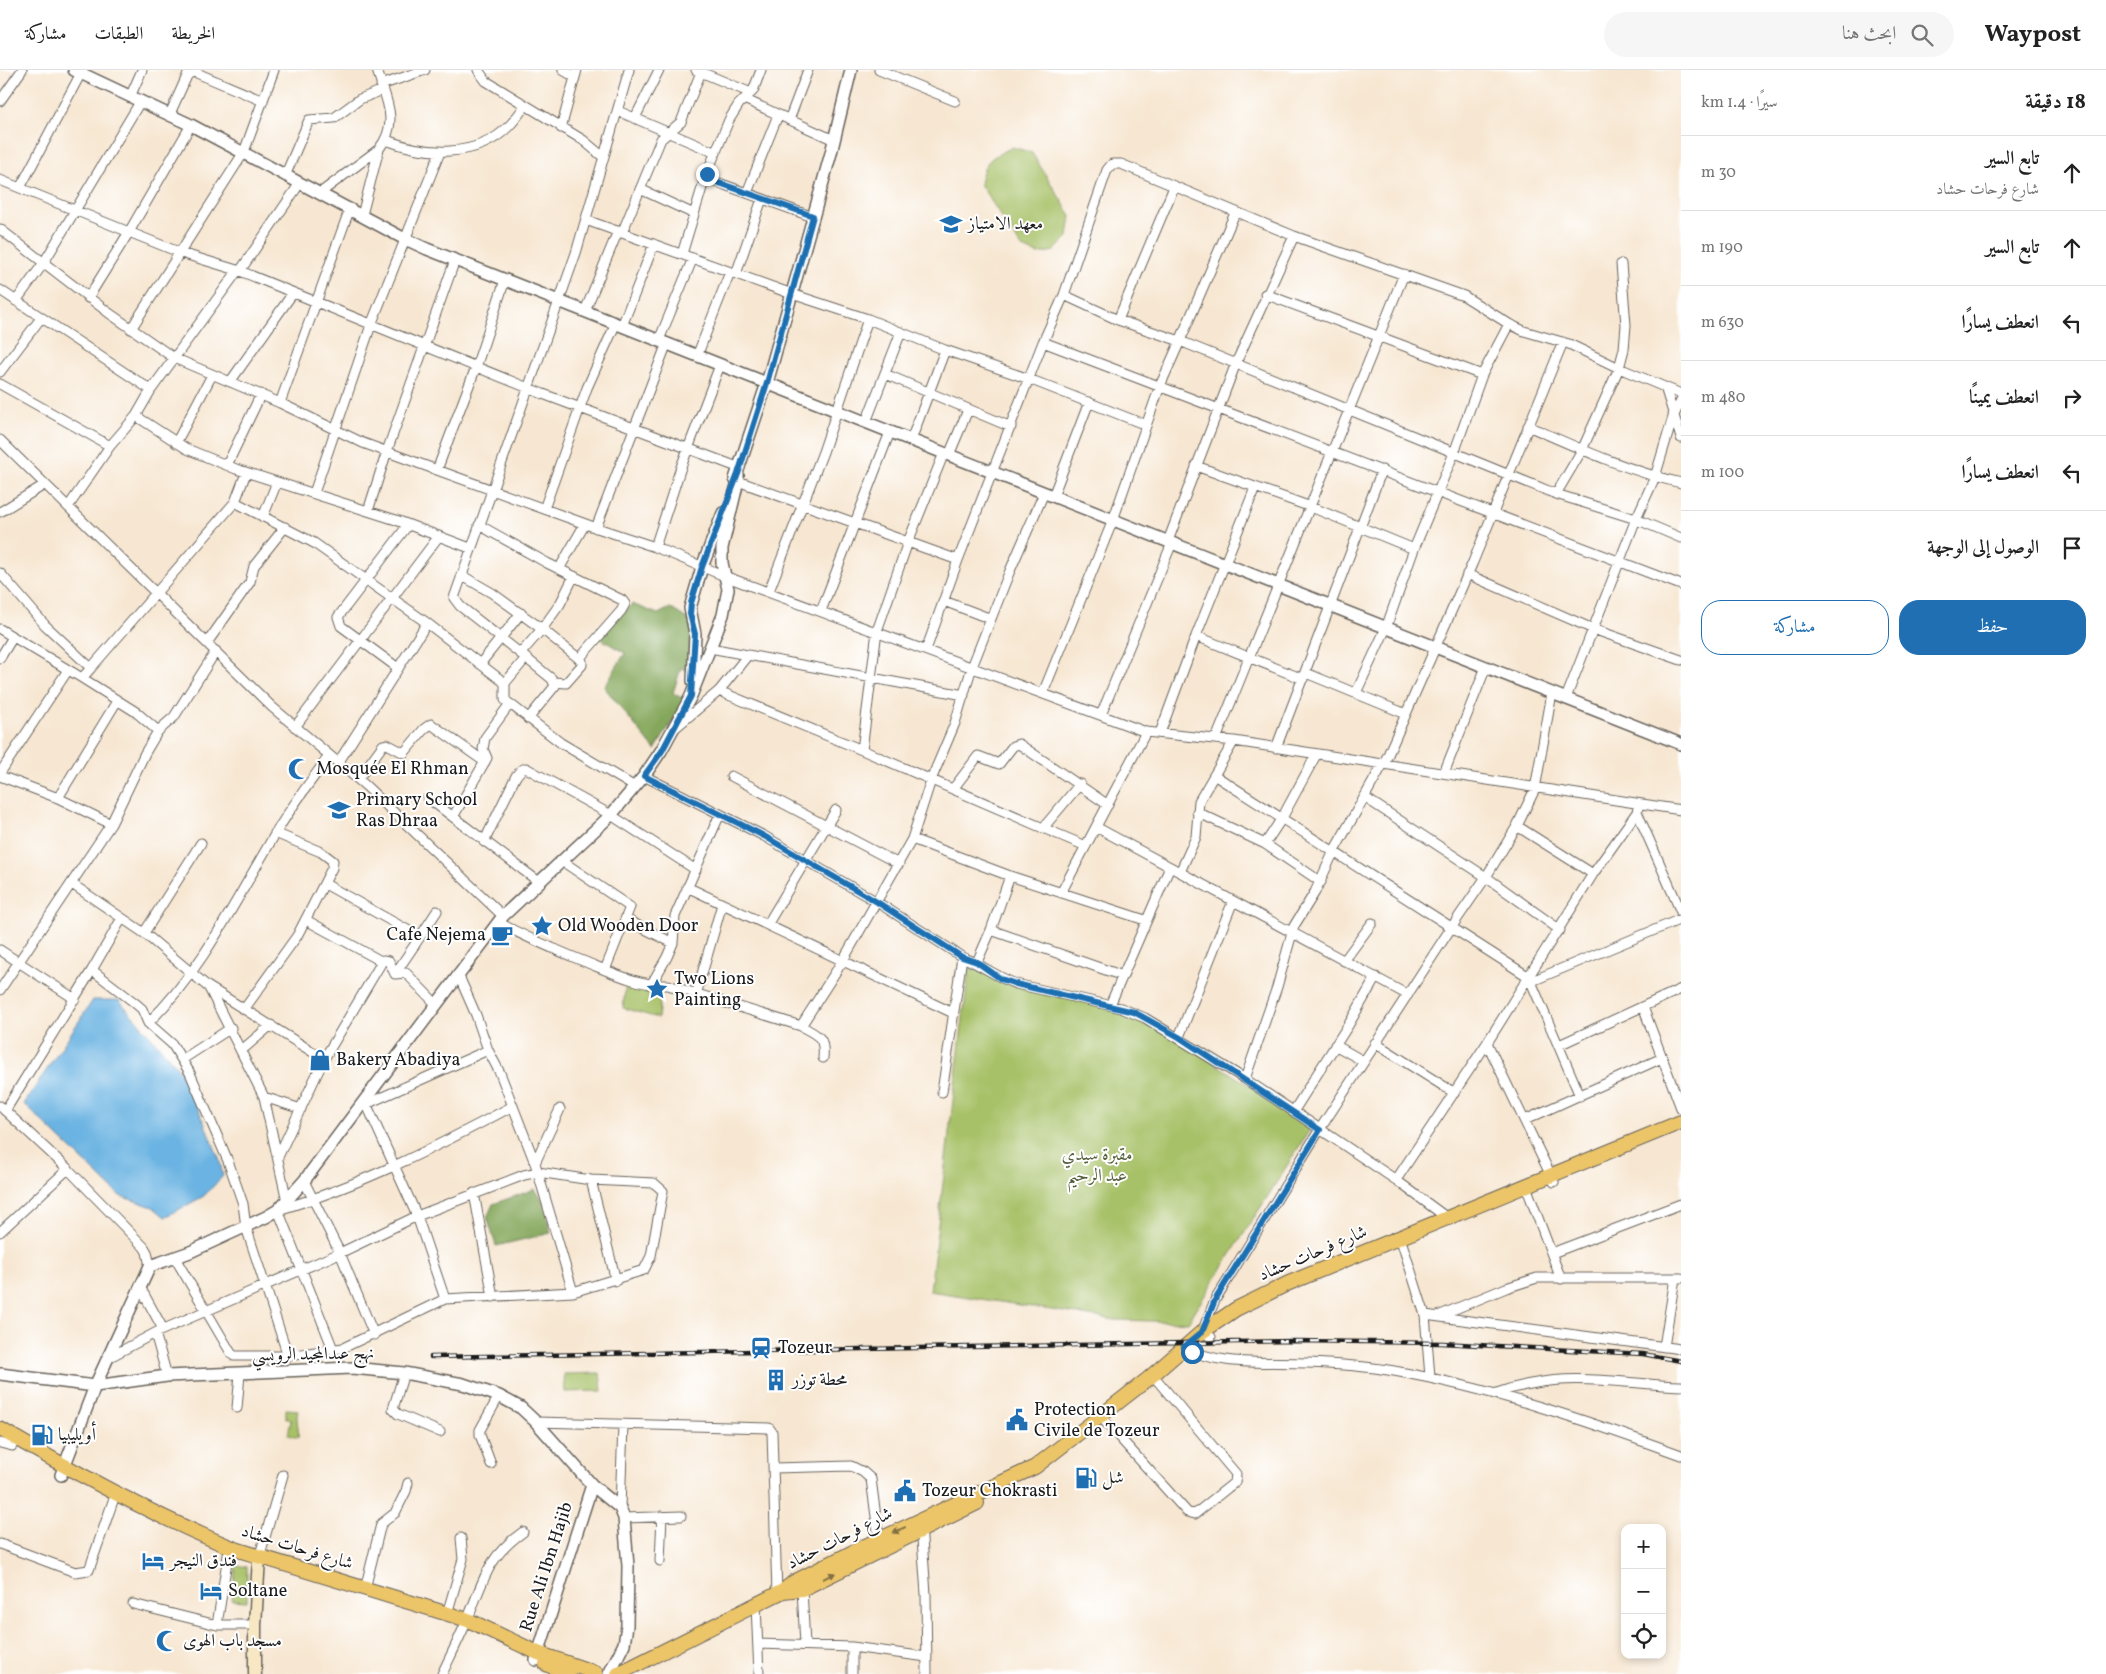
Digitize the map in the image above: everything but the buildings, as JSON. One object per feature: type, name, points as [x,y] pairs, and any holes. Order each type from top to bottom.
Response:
[{"type":"main road","name":"شارع فرحات حشاد","points":[[1102,1419],[1236,1309],[1280,1287],[1401,1241],[1528,1189],[1681,1122]]},
{"type":"main road","name":"شارع فرحات حشاد","points":[[1553,1178],[1681,1131]]},
{"type":"main road","name":"شارع فرحات حشاد","points":[[618,1674],[756,1605],[794,1582],[921,1526],[1035,1467],[1157,1380],[1188,1350]]},
{"type":"main road","name":"شارع فرحات حشاد","points":[[0,1429],[7,1442],[63,1471],[259,1561],[466,1623]]},
{"type":"main road","name":"شارع فرحات حشاد","points":[[63,1471],[114,1501],[228,1555],[259,1561],[365,1589],[447,1614],[537,1656],[568,1674]]},
{"type":"main road","name":"شارع فرحات حشاد","points":[[780,1592],[802,1590],[865,1552],[879,1539],[921,1526]]},
{"type":"main road","points":[[255,1674],[254,1625],[259,1561]]},
{"type":"main road","name":"شارع فرحات حشاد","points":[[537,1656],[602,1674]]},
{"type":"street","points":[[0,101],[22,70]]},
{"type":"street","points":[[16,301],[43,264],[76,210],[135,99],[142,70]]},
{"type":"street","points":[[131,329],[244,152],[274,70]]},
{"type":"street","points":[[320,193],[379,149],[386,140],[391,121],[377,70]]},
{"type":"street","points":[[285,176],[309,120],[334,118],[360,99],[425,70]]},
{"type":"street","points":[[478,70],[486,81],[583,140],[602,156]]},
{"type":"street","points":[[561,128],[576,73],[563,70]]},
{"type":"street","points":[[461,575],[542,629],[579,659],[582,665],[566,683],[554,682],[501,636],[456,603],[454,594],[470,548],[493,490],[586,220],[602,156],[618,111],[629,70]]},
{"type":"street","points":[[635,118],[659,70]]},
{"type":"street","points":[[682,254],[705,178],[729,120],[755,88],[761,70]]},
{"type":"street","points":[[789,120],[808,70]]},
{"type":"street","points":[[879,70],[955,101]]},
{"type":"street","points":[[169,116],[192,71],[205,72],[263,101]]},
{"type":"street","points":[[585,311],[661,139],[681,122],[698,71],[715,74],[747,97],[778,115],[834,140]]},
{"type":"street","points":[[691,696],[695,634],[690,608],[702,567],[738,476],[767,383],[834,140],[848,72]]},
{"type":"street","points":[[20,188],[85,73],[244,152],[285,176],[350,208],[403,238],[558,301],[1681,744]]},
{"type":"street","points":[[386,140],[410,149],[440,152],[457,151],[476,146],[494,138],[508,127],[526,105]]},
{"type":"street","points":[[618,111],[716,153]]},
{"type":"street","points":[[747,193],[778,115]]},
{"type":"street","points":[[88,298],[191,125]]},
{"type":"street","points":[[362,215],[379,149]]},
{"type":"street","points":[[314,493],[371,325],[403,238],[440,152]]},
{"type":"street","points":[[926,650],[958,560],[1043,342],[1064,295],[1109,166],[1112,164],[1121,164],[1294,236],[1464,296],[1508,324],[1563,342],[1618,368],[1681,394]]},
{"type":"street","points":[[705,178],[813,216]]},
{"type":"street","points":[[0,180],[181,253],[240,271],[423,347],[688,449],[738,476],[804,504],[958,560]]},
{"type":"street","points":[[68,507],[110,446],[136,416],[151,390],[174,358],[236,273],[240,271],[300,183]]},
{"type":"street","points":[[1118,320],[1174,187]]},
{"type":"street","points":[[640,189],[694,214]]},
{"type":"street","points":[[698,356],[762,199]]},
{"type":"street","points":[[280,403],[350,208]]},
{"type":"street","points":[[1043,693],[1113,520],[1160,386],[1235,213]]},
{"type":"street","points":[[586,220],[792,294],[868,319],[945,350],[1029,379],[1146,424]]},
{"type":"street","points":[[0,228],[88,298],[174,358],[261,394],[335,431],[596,528],[655,547],[727,577],[1146,732],[1234,741],[1444,773],[1638,808],[1681,810]]},
{"type":"street","points":[[1101,715],[1170,542],[1196,466],[1236,363],[1294,236]]},
{"type":"street","points":[[544,509],[580,408],[654,244]]},
{"type":"street","points":[[596,528],[635,429],[693,258]]},
{"type":"street","points":[[368,512],[386,451],[456,260]]},
{"type":"street","points":[[1556,494],[1582,450],[1618,368],[1626,337],[1621,264]]},
{"type":"street","points":[[1216,739],[1277,585],[1381,337],[1404,274]]},
{"type":"street","points":[[437,470],[476,367],[505,280]]},
{"type":"street","points":[[0,290],[151,390]]},
{"type":"street","points":[[230,382],[293,293]]},
{"type":"street","points":[[1266,294],[1482,375]]},
{"type":"street","points":[[1064,295],[1118,320],[1236,363],[1556,494],[1636,519],[1681,538]]},
{"type":"street","points":[[0,372],[41,318]]},
{"type":"street","points":[[769,591],[804,504],[868,319]]},
{"type":"street","points":[[1356,693],[1386,628],[1414,549],[1454,453],[1482,375],[1508,324]]},
{"type":"street","points":[[866,422],[901,332]]},
{"type":"street","points":[[1043,342],[1493,511],[1681,585]]},
{"type":"street","points":[[1245,1080],[1296,923],[1321,882],[1334,851],[1384,764],[1468,574],[1507,474],[1563,342]]},
{"type":"street","points":[[911,440],[945,350]]},
{"type":"street","points":[[655,547],[688,449],[720,365]]},
{"type":"street","points":[[885,374],[1011,427]]},
{"type":"street","points":[[176,443],[212,375]]},
{"type":"street","points":[[0,384],[110,446]]},
{"type":"street","points":[[1665,387],[1681,438]]},
{"type":"street","points":[[227,465],[261,394]]},
{"type":"street","points":[[1566,698],[1636,519],[1655,477],[1673,417],[1681,401]]},
{"type":"street","points":[[801,1026],[842,962],[912,839],[931,780],[991,619],[1089,402]]},
{"type":"street","points":[[862,750],[877,631],[908,542],[968,410]]},
{"type":"street","points":[[136,416],[176,443],[246,473],[408,524],[470,548]]},
{"type":"street","points":[[1528,426],[1582,450],[1655,477],[1681,483]]},
{"type":"street","points":[[822,611],[857,524],[890,432]]},
{"type":"street","points":[[0,440],[272,707],[358,779],[501,919],[531,940],[605,970],[651,985],[668,985],[801,1026],[820,1037],[824,1044],[824,1058]]},
{"type":"street","points":[[1196,466],[1311,507],[1414,549]]},
{"type":"street","points":[[1276,748],[1332,606],[1382,470]]},
{"type":"street","points":[[82,678],[235,502],[246,473]]},
{"type":"street","points":[[278,1210],[304,1181],[354,1112],[501,919],[611,815],[644,776],[674,729],[691,696],[726,600],[727,577],[722,563],[722,548],[738,476]]},
{"type":"street","points":[[263,516],[277,482]]},
{"type":"street","points":[[0,512],[44,485]]},
{"type":"street","points":[[1160,733],[1196,636],[1255,488]]},
{"type":"street","points":[[235,502],[314,543],[367,579],[505,683]]},
{"type":"street","points":[[398,668],[341,626],[338,617],[408,524]]},
{"type":"street","points":[[560,569],[585,524]]},
{"type":"street","points":[[479,525],[622,600],[625,604],[579,659]]},
{"type":"street","points":[[207,643],[250,582],[254,566],[285,527]]},
{"type":"street","points":[[295,727],[439,536]]},
{"type":"street","points":[[0,573],[45,625],[91,668]]},
{"type":"street","points":[[1468,574],[1593,629],[1681,660]]},
{"type":"street","points":[[574,576],[560,604],[505,683],[503,693],[505,700],[561,743],[635,787]]},
{"type":"street","points":[[944,601],[991,619]]},
{"type":"street","points":[[480,664],[520,613]]},
{"type":"street","points":[[338,763],[427,623]]},
{"type":"street","points":[[0,629],[136,712],[158,731]]},
{"type":"street","points":[[695,634],[711,643],[748,655],[964,695]]},
{"type":"street","points":[[1196,636],[1248,657],[1356,693],[1406,714]]},
{"type":"street","points":[[0,658],[13,637]]},
{"type":"street","points":[[0,990],[111,824],[145,753],[158,731],[174,717],[216,651]]},
{"type":"street","points":[[674,729],[719,691],[748,655]]},
{"type":"street","points":[[1444,773],[1486,667]]},
{"type":"street","points":[[68,670],[0,775],[58,798],[111,824]]},
{"type":"street","points":[[528,719],[554,689],[554,682]]},
{"type":"street","points":[[719,691],[1086,846]]},
{"type":"street","points":[[1206,1335],[1215,1300],[1375,1043],[1408,996],[1450,928],[1486,877],[1517,826],[1535,788],[1552,693]]},
{"type":"street","points":[[58,798],[117,701]]},
{"type":"street","points":[[452,818],[487,758],[483,744],[485,738],[510,705]]},
{"type":"street","points":[[358,779],[383,746],[387,744],[404,753],[424,729],[431,724],[485,762]]},
{"type":"street","points":[[1061,894],[1146,732]]},
{"type":"street","points":[[1180,872],[1196,837],[1199,801],[1234,741]]},
{"type":"street","points":[[953,789],[976,758],[981,756],[999,764],[1013,746],[1019,744],[1108,805]]},
{"type":"street","points":[[1265,844],[1282,818],[1316,755]]},
{"type":"street","points":[[148,1023],[166,1005],[192,973],[300,793],[329,756]]},
{"type":"street","points":[[484,842],[516,776],[521,770],[526,768],[611,815],[696,870]]},
{"type":"street","points":[[1214,775],[1531,979],[1580,1096]]},
{"type":"street","points":[[644,776],[806,860],[877,902],[962,957],[977,962],[988,972],[1016,984],[1134,1012],[1179,1037],[1245,1080],[1396,1180],[1450,1220]]},
{"type":"street","points":[[730,776],[899,864]]},
{"type":"street","points":[[1043,828],[1080,784]]},
{"type":"street","points":[[1364,797],[1486,877],[1560,930]]},
{"type":"street","points":[[428,798],[539,882]]},
{"type":"street","points":[[1396,1180],[1453,1092],[1531,979],[1593,874],[1638,808]]},
{"type":"street","points":[[1638,808],[1681,912]]},
{"type":"street","points":[[767,925],[836,810]]},
{"type":"street","points":[[1197,812],[1265,844],[1321,882]]},
{"type":"street","points":[[651,985],[667,958],[672,943],[672,924],[720,814]]},
{"type":"street","points":[[1517,826],[1593,874]]},
{"type":"street","points":[[1096,827],[1408,996]]},
{"type":"street","points":[[245,1008],[284,956],[306,920],[332,868],[330,858],[321,852],[276,833]]},
{"type":"street","points":[[912,839],[1061,894],[1145,920]]},
{"type":"street","points":[[144,933],[201,843]]},
{"type":"street","points":[[562,861],[628,905],[630,910],[605,970]]},
{"type":"street","points":[[1110,1005],[1145,920],[1170,867]]},
{"type":"street","points":[[977,962],[991,930],[1010,876]]},
{"type":"street","points":[[72,884],[144,933],[208,986],[324,1059]]},
{"type":"street","points":[[325,884],[420,937]]},
{"type":"street","points":[[687,887],[842,962],[953,1012]]},
{"type":"street","points":[[1179,1037],[1233,901]]},
{"type":"street","points":[[696,995],[722,904]]},
{"type":"street","points":[[395,974],[437,911]]},
{"type":"street","points":[[63,1471],[96,1386],[150,1266],[144,1247],[68,1169],[2,1109],[75,999],[122,918]]},
{"type":"street","points":[[1531,979],[1681,919]]},
{"type":"street","points":[[306,920],[381,960],[389,961],[395,974]]},
{"type":"street","points":[[627,920],[672,943]]},
{"type":"street","points":[[1344,961],[1372,923]]},
{"type":"street","points":[[991,930],[1123,976]]},
{"type":"street","points":[[0,950],[75,999]]},
{"type":"street","points":[[942,1092],[962,957]]},
{"type":"street","points":[[278,1157],[324,1059],[381,960]]},
{"type":"street","points":[[92,970],[142,1009],[148,1023],[172,1044],[182,1058],[228,1161],[243,1204],[246,1227],[288,1356]]},
{"type":"street","points":[[395,974],[406,973],[436,1004]]},
{"type":"street","points":[[458,974],[476,1015],[488,1050],[500,1073],[535,1163],[573,1292]]},
{"type":"street","points":[[1292,1112],[1376,977]]},
{"type":"street","points":[[208,986],[231,1028],[264,1097],[287,1201]]},
{"type":"street","points":[[1559,1045],[1681,988]]},
{"type":"street","points":[[1643,1006],[1681,1108]]},
{"type":"street","points":[[242,1050],[271,1025]]},
{"type":"street","points":[[182,1058],[231,1028]]},
{"type":"street","points":[[1375,1043],[1453,1092]]},
{"type":"street","points":[[1487,1043],[1553,1178]]},
{"type":"street","points":[[1335,1045],[1363,1062]]},
{"type":"street","points":[[354,1112],[366,1103],[488,1050]]},
{"type":"street","points":[[1525,1120],[1662,1058]]},
{"type":"street","points":[[264,1097],[301,1109]]},
{"type":"street","points":[[366,1103],[418,1216],[445,1299]]},
{"type":"street","points":[[150,1266],[175,1258],[246,1227],[278,1210],[314,1200],[450,1139],[513,1106]]},
{"type":"street","points":[[535,1163],[560,1109]]},
{"type":"street","points":[[0,1232],[68,1169]]},
{"type":"street","points":[[108,1358],[159,1331],[207,1312],[265,1284],[302,1270],[418,1216],[524,1175],[538,1172],[591,1180],[654,1183],[663,1191],[647,1267],[616,1280],[573,1292],[445,1299],[349,1347],[288,1356],[234,1356],[207,1312],[175,1258]]},
{"type":"street","points":[[591,1180],[616,1280]]},
{"type":"street","points":[[304,1181],[340,1253],[374,1335]]},
{"type":"street","points":[[1528,1189],[1561,1278]]},
{"type":"street","points":[[474,1193],[493,1297]]},
{"type":"street","points":[[1552,1253],[1681,1204]]},
{"type":"street","points":[[278,1210],[333,1349]]},
{"type":"street","points":[[1401,1241],[1425,1315],[1430,1377]]},
{"type":"street","points":[[1437,1316],[1524,1281],[1537,1278],[1678,1278],[1664,1347]]},
{"type":"street","points":[[140,1287],[159,1331],[168,1376]]},
{"type":"street","points":[[1425,1315],[1681,1349]]},
{"type":"street","points":[[1188,1350],[1245,1361],[1354,1366],[1430,1377],[1494,1394],[1681,1455]]},
{"type":"street","name":"نهج عبدالمجيد الرويسي","points":[[0,1374],[96,1386],[168,1376],[352,1368],[404,1373],[463,1384],[499,1396],[521,1408],[536,1422],[592,1485],[622,1513]]},
{"type":"street","points":[[404,1373],[393,1409],[398,1414],[440,1432]]},
{"type":"street","points":[[237,1408],[240,1374]]},
{"type":"street","points":[[1494,1394],[1532,1382],[1562,1379],[1607,1380],[1681,1386]]},
{"type":"street","points":[[1102,1419],[1187,1512],[1195,1514],[1235,1482],[1236,1474],[1157,1380]]},
{"type":"street","points":[[491,1464],[480,1435],[480,1430],[499,1396]]},
{"type":"street","points":[[536,1422],[766,1426],[772,1432],[780,1592]]},
{"type":"street","points":[[602,1674],[624,1644],[627,1626],[628,1566],[622,1513],[623,1425]]},
{"type":"street","points":[[774,1468],[851,1466],[863,1472],[871,1479],[879,1539]]},
{"type":"street","points":[[259,1561],[283,1475]]},
{"type":"street","points":[[365,1589],[381,1524],[395,1513],[406,1492],[408,1483]]},
{"type":"street","name":"Rue Ali Ibn Hajib","points":[[537,1656],[592,1485]]},
{"type":"street","points":[[0,1544],[75,1572],[84,1573],[89,1570],[114,1501]]},
{"type":"street","points":[[622,1513],[681,1516]]},
{"type":"street","points":[[660,1561],[662,1516]]},
{"type":"street","points":[[921,1526],[927,1674]]},
{"type":"street","points":[[442,1674],[466,1623],[489,1566],[523,1532]]},
{"type":"street","points":[[447,1614],[463,1559],[461,1538]]},
{"type":"street","points":[[216,1625],[228,1555]]},
{"type":"street","points":[[802,1590],[805,1646]]},
{"type":"street","points":[[133,1604],[216,1625],[254,1625]]},
{"type":"street","points":[[756,1605],[759,1674]]},
{"type":"street","points":[[758,1644],[852,1647],[927,1657]]},
{"type":"street","points":[[852,1647],[852,1674]]},
{"type":"green space","points":[[1013,147],[1032,153],[1071,216],[1068,237],[1054,251],[1038,254],[1022,248],[980,184],[984,169],[990,160]]},
{"type":"green space","points":[[632,604],[658,614],[670,608],[695,624],[691,672],[681,668],[673,693],[685,700],[655,750],[604,687],[625,653],[599,638]]},
{"type":"green space","name":"مقبرة سيدي عبد الرحيم","points":[[969,968],[1134,1012],[1307,1122],[1309,1131],[1188,1322],[1115,1320],[930,1291]]},
{"type":"green space","points":[[626,983],[654,993],[660,1001],[658,1018],[623,1008]]},
{"type":"green space","points":[[535,1189],[544,1202],[551,1233],[496,1246],[487,1217],[493,1204]]},
{"type":"green space","points":[[600,1373],[602,1391],[565,1392],[564,1374]]},
{"type":"green space","points":[[286,1409],[298,1410],[298,1438],[288,1435],[291,1420],[286,1418]]},
{"type":"green space","points":[[236,1565],[247,1567],[247,1601],[232,1600]]},
{"type":"water","points":[[93,1000],[119,1000],[184,1075],[219,1158],[223,1176],[204,1196],[165,1217],[153,1207],[120,1196],[24,1104]]},
{"type":"railway","points":[[431,1357],[1295,1341],[1442,1343],[1643,1354],[1681,1361]]},
{"type":"place","name":"معهد الامتياز","points":[[951,224]]},
{"type":"place","name":"Mosquée El Rhman","points":[[299,769]]},
{"type":"place","name":"Primary School Ras Dhraa","points":[[339,810]]},
{"type":"place","name":"Old Wooden Door","points":[[542,926]]},
{"type":"place","name":"Cafe Nejema","points":[[502,935]]},
{"type":"place","name":"Two Lions Painting","points":[[657,989]]},
{"type":"place","name":"Bakery Abadiya","points":[[320,1060]]},
{"type":"place","name":"Tozeur","points":[[761,1348]]},
{"type":"place","name":"محطة توزر","points":[[776,1380]]},
{"type":"place","name":"Protection Civile de Tozeur","points":[[1017,1420]]},
{"type":"place","name":"أويليبيا","points":[[42,1435]]},
{"type":"place","name":"شل","points":[[1086,1478]]},
{"type":"place","name":"Tozeur Chokrasti","points":[[905,1491]]},
{"type":"place","name":"فندق النيجر","points":[[153,1561]]},
{"type":"place","name":"Soltane","points":[[211,1591]]},
{"type":"place","name":"مسجد باب الهوى","points":[[167,1641]]},
{"type":"route","points":[[707,174],[705,178],[813,216],[767,383],[738,474],[702,567],[691,603],[690,614],[694,625],[695,654],[691,696],[662,751],[644,776],[764,836],[843,881],[962,957],[977,962],[988,972],[1001,979],[1134,1012],[1179,1037],[1320,1130],[1215,1300],[1202,1332],[1184,1347],[1192,1352]]}]
